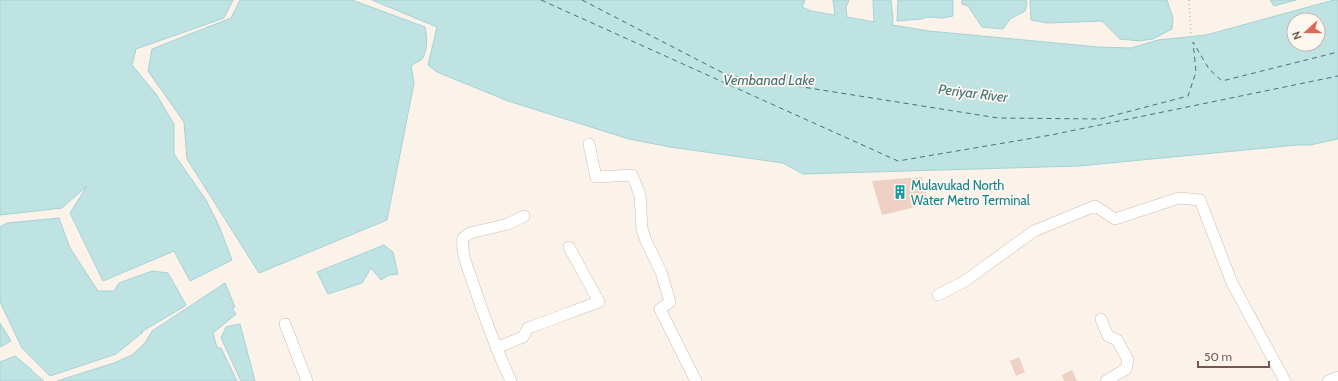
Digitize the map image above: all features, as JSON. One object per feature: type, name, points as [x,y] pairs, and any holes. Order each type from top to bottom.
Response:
[{"type":"street","points":[[589,144],[596,177],[632,175],[640,194],[642,229],[661,272],[670,302],[660,309],[696,381]]},
{"type":"street","points":[[938,295],[965,281],[1034,231],[1095,206],[1115,219],[1179,198],[1200,200],[1232,283],[1285,381]]},
{"type":"street","points":[[511,381],[496,348],[467,265],[462,244],[463,238],[470,233],[508,224],[524,216]]},
{"type":"street","points":[[496,348],[523,337],[528,328],[562,316],[573,310],[599,302],[569,247]]},
{"type":"street","points":[[1101,319],[1108,336],[1117,340],[1128,360],[1126,369],[1106,381]]},
{"type":"street","points":[[285,324],[307,381]]},
{"type":"street","points":[[1328,381],[1338,377]]},
{"type":"path","points":[[1189,0],[1191,35]]},
{"type":"water","points":[[0,0],[233,0],[224,18],[136,49],[132,65],[156,94],[174,124],[174,154],[206,200],[219,226],[232,260],[190,281],[174,251],[103,281],[70,213],[87,186],[62,208],[0,215]]},
{"type":"water","points":[[240,0],[352,0],[425,27],[426,35],[426,48],[424,56],[421,60],[411,66],[414,83],[387,220],[259,273],[187,159],[184,122],[148,71],[152,49],[231,18]]},
{"type":"water","name":"Vembanad Lake","points":[[372,0],[805,0],[802,7],[811,11],[835,15],[833,0],[849,0],[846,7],[847,17],[874,22],[873,0],[891,0],[893,19],[892,25],[929,31],[1098,47],[1131,48],[1158,40],[1206,35],[1286,13],[1286,52],[1326,52],[1326,12],[1290,12],[1338,0],[1338,139],[1310,145],[1079,166],[803,174],[783,163],[670,147],[629,139],[508,101],[437,72],[428,65],[437,27]]},
{"type":"water","points":[[898,0],[953,0],[953,16],[943,18],[928,17],[897,21]]},
{"type":"water","points":[[962,0],[1026,0],[1027,4],[1025,11],[1010,19],[1003,29],[982,27],[968,6],[962,4]]},
{"type":"water","points":[[1030,0],[1167,0],[1173,18],[1172,29],[1153,39],[1139,41],[1120,39],[1102,21],[1048,23],[1031,20]]},
{"type":"water","points":[[1270,0],[1296,0],[1274,6]]},
{"type":"water","points":[[59,218],[70,248],[98,291],[114,291],[119,283],[152,271],[168,273],[186,305],[141,332],[143,332],[116,354],[50,376],[22,348],[0,302],[0,227],[7,223]]},
{"type":"water","points":[[384,245],[393,252],[398,274],[391,274],[381,280],[371,268],[362,283],[328,294],[317,272]]},
{"type":"water","points":[[225,283],[235,307],[232,308],[236,314],[213,333],[217,348],[221,348],[237,381],[57,381],[114,363],[132,355],[145,343],[152,331]]},
{"type":"water","points":[[0,323],[11,341],[0,347]]},
{"type":"water","points":[[240,324],[255,381],[241,381],[221,338],[226,327]]},
{"type":"water","points":[[15,356],[44,381],[0,381],[0,362]]},
{"type":"building","name":"Mulavukad North Water Metro Terminal","points":[[922,177],[928,204],[882,215],[872,181]]},
{"type":"building","points":[[1019,357],[1025,372],[1016,376],[1010,361]]},
{"type":"building","points":[[1072,370],[1077,381],[1064,381],[1062,375]]},
{"type":"ferry route","points":[[541,0],[898,161],[1051,135],[1338,76]]},
{"type":"ferry route","points":[[582,0],[727,75],[998,118],[1100,119],[1188,96],[1196,72],[1193,42],[1209,69],[1222,81],[1338,52]]},
{"type":"place","name":"Mulavukad North Water Metro Terminal","points":[[900,192]]},
{"type":"water label","name":"Periyar River","points":[[973,93]]}]
